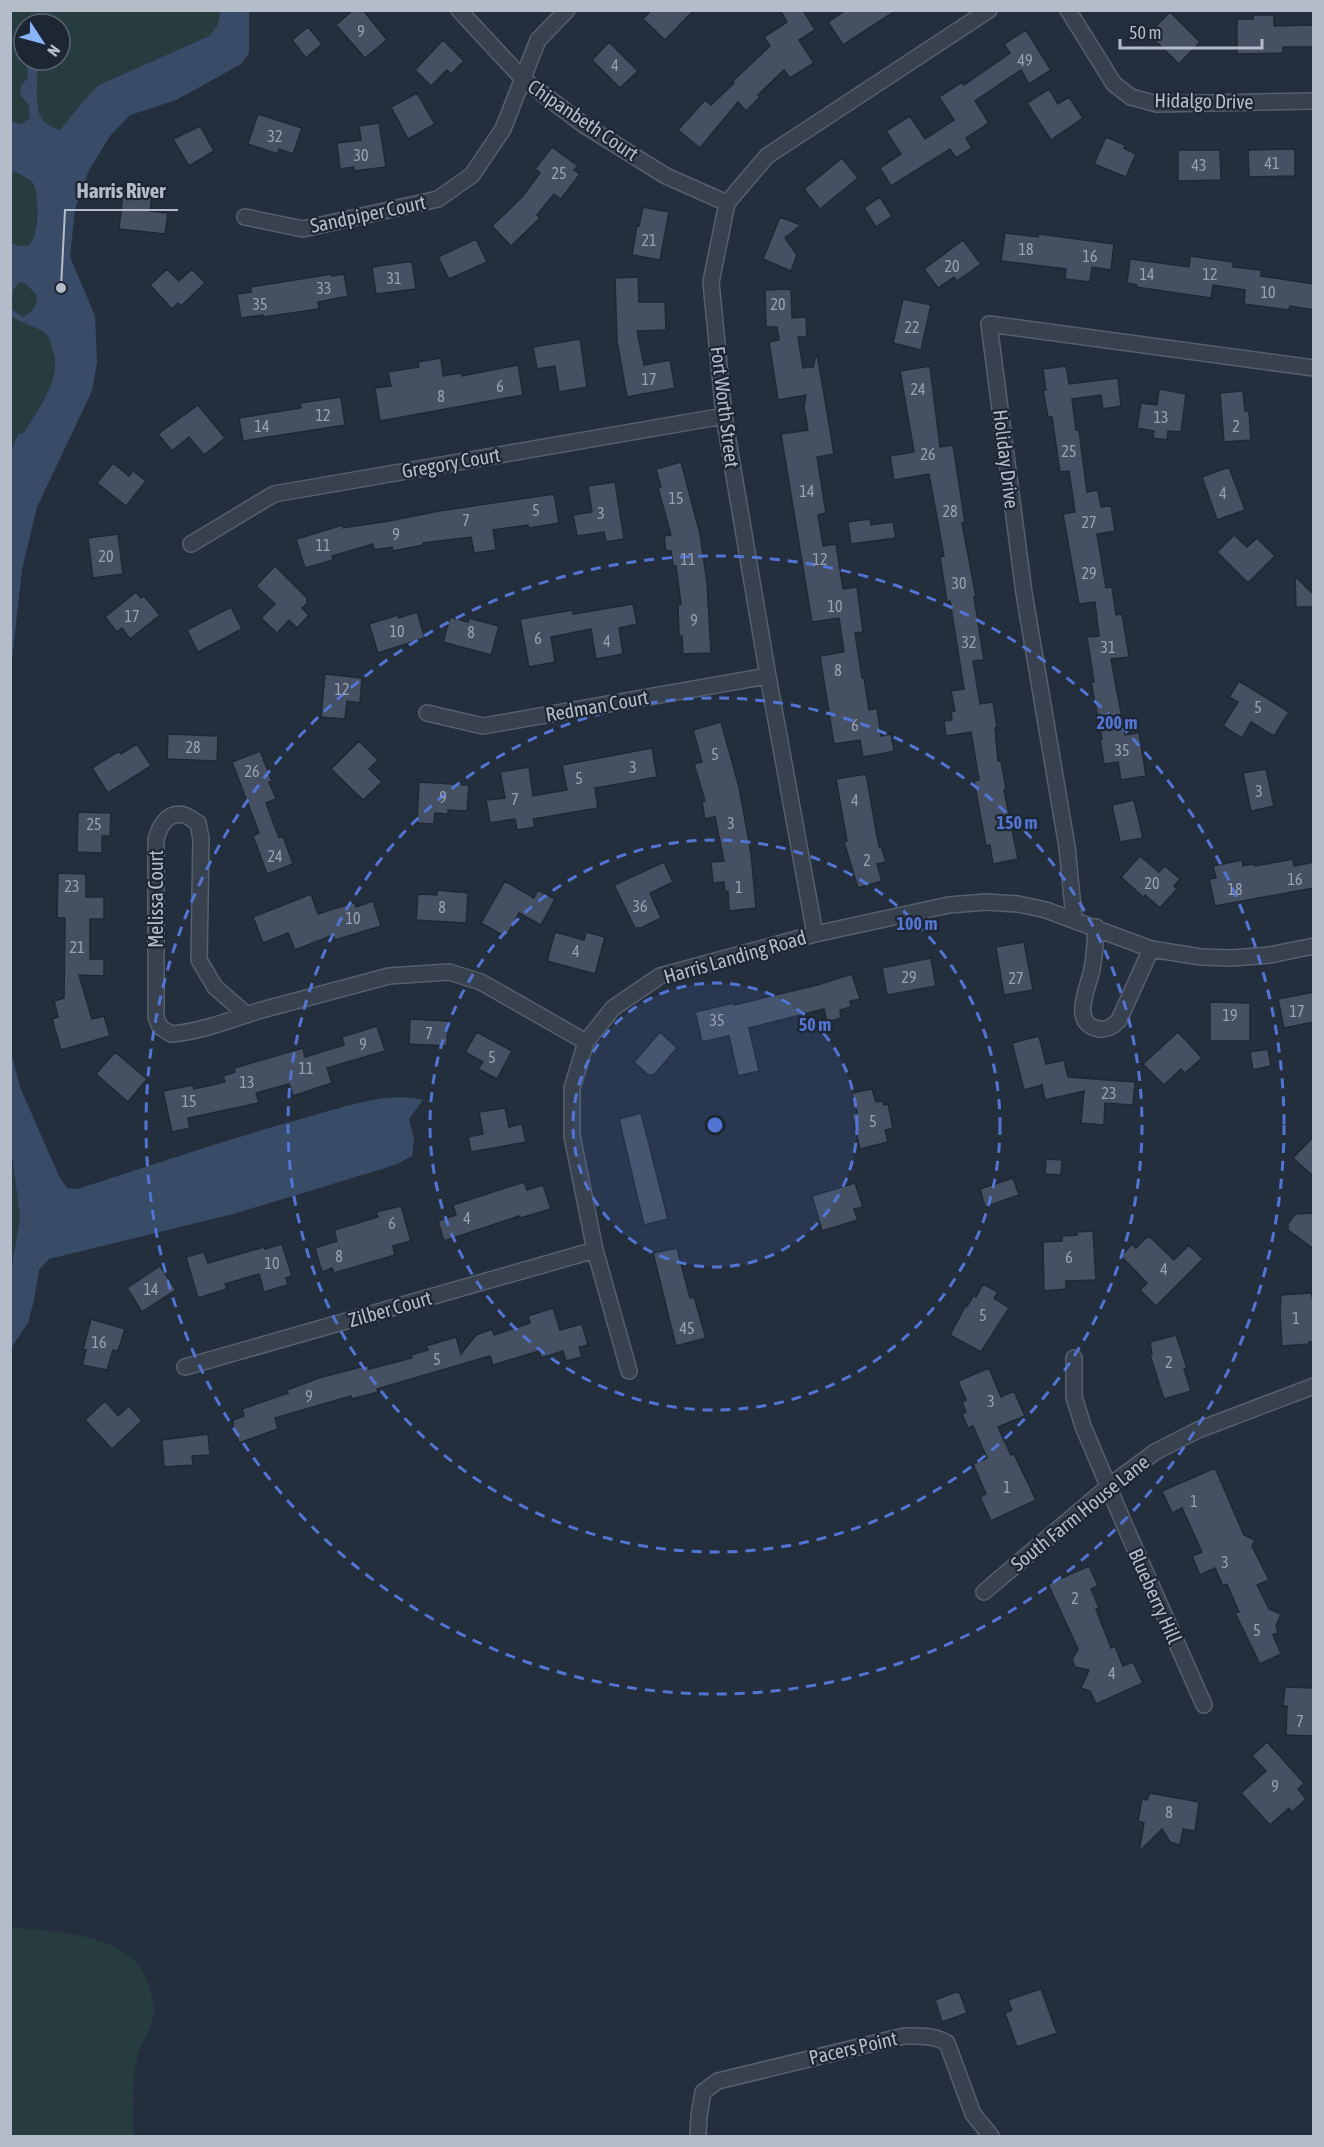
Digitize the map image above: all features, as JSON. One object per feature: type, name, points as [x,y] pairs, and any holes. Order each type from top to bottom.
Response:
[{"type":"street","name":"Chipanbeth Court","points":[[459,10],[523,80],[584,125],[666,176],[727,203]]},
{"type":"street","name":"Sandpiper Court","points":[[245,217],[303,229],[438,199],[472,175],[503,129],[538,40],[567,10]]},
{"type":"street","name":"Fort Worth Street","points":[[815,934],[724,416],[711,282],[727,203],[767,156],[989,10]]},
{"type":"street","name":"Hidalgo Drive","points":[[1068,10],[1114,84],[1131,97],[1157,104],[1314,101]]},
{"type":"street","name":"Holiday Drive","points":[[1074,918],[1067,847],[1024,593],[989,324],[1314,368]]},
{"type":"street","name":"Gregory Court","points":[[191,544],[274,494],[724,416]]},
{"type":"street","name":"Redman Court","points":[[427,713],[483,726],[768,676]]},
{"type":"street","name":"Melissa Court","points":[[247,1015],[214,987],[199,960],[201,839],[198,823],[184,815],[170,817],[160,826],[156,840],[156,1017],[160,1027],[171,1034],[184,1033],[389,976],[449,972],[481,982],[586,1042]]},
{"type":"street","name":"Harris Landing Road","points":[[629,1371],[595,1250],[572,1136],[572,1089],[586,1042],[613,1008],[660,976],[815,934],[949,905],[986,902],[1046,909],[1151,949],[1201,957],[1232,958],[1270,955],[1314,946]]},
{"type":"street","points":[[1096,927],[1094,961],[1082,1011],[1084,1019],[1096,1028],[1103,1029],[1113,1026],[1119,1020],[1151,949]]},
{"type":"street","name":"Zilber Court","points":[[185,1367],[595,1250]]},
{"type":"street","name":"Blueberry Hill","points":[[1074,1358],[1074,1397],[1083,1426],[1204,1705]]},
{"type":"street","name":"South Farm House Lane","points":[[984,1592],[1109,1486],[1155,1452],[1198,1430],[1314,1386]]},
{"type":"street","name":"Pacers Point","points":[[698,2136],[704,2092],[718,2080],[904,2036],[923,2036],[941,2039],[946,2043],[973,2114],[991,2136]]},
{"type":"green space","points":[[10,11],[221,11],[217,26],[209,36],[99,85],[60,130],[10,160]]},
{"type":"green space","points":[[11,170],[32,182],[38,197],[34,240],[57,321],[55,371],[50,388],[24,433],[18,434],[11,452]]},
{"type":"green space","points":[[10,1154],[13,1161],[20,1218],[11,1272]]},
{"type":"green space","points":[[11,1927],[72,1934],[93,1939],[113,1946],[129,1956],[142,1970],[150,1989],[154,2009],[153,2018],[135,2068],[133,2136],[11,2136]]},
{"type":"water","points":[[221,11],[249,11],[249,53],[241,64],[176,100],[130,115],[110,136],[89,170],[75,209],[70,257],[95,316],[97,362],[92,391],[37,507],[22,569],[11,668],[11,452],[18,434],[24,433],[48,392],[55,370],[55,359],[48,336],[11,315],[10,269],[12,262],[11,243],[29,245],[35,234],[37,214],[35,187],[32,182],[11,170],[11,122],[21,124],[30,118],[29,105],[20,95],[21,86],[28,77],[27,72],[38,72],[39,112],[47,124],[60,130],[99,85],[209,36],[217,26]],"holes":[[[19,282],[26,284],[37,295],[34,308],[23,317],[11,309],[13,290]]]},
{"type":"water","points":[[10,1049],[20,1087],[59,1176],[67,1188],[78,1189],[252,1133],[352,1105],[396,1097],[423,1100],[409,1119],[414,1139],[412,1156],[395,1165],[233,1214],[49,1259],[39,1270],[28,1323],[11,1348],[11,1272],[20,1218],[11,1154]]},
{"type":"building","points":[[353,10],[363,10],[387,40],[365,58],[336,25]]},
{"type":"building","points":[[651,10],[694,10],[665,40],[643,19]]},
{"type":"building","points":[[780,10],[803,10],[815,30],[799,40],[814,63],[790,78],[784,70],[758,95],[760,97],[746,111],[738,102],[700,148],[678,130],[705,100],[711,105],[770,46],[764,37],[787,22]]},
{"type":"building","points":[[846,10],[897,10],[843,45],[828,22]]},
{"type":"building","points":[[1170,12],[1200,42],[1179,64],[1148,34]]},
{"type":"building","points":[[1253,15],[1274,15],[1274,26],[1314,25],[1314,47],[1283,47],[1283,53],[1237,54],[1237,19],[1253,19]]},
{"type":"building","points":[[308,27],[322,44],[306,58],[292,40]]},
{"type":"building","points":[[1026,30],[1051,70],[1029,84],[1021,70],[975,101],[989,123],[966,138],[972,148],[956,158],[950,149],[891,186],[880,168],[901,154],[886,131],[910,116],[925,139],[954,120],[939,97],[962,82],[964,85],[1010,53],[1004,44]]},
{"type":"building","points":[[443,40],[464,61],[451,74],[447,70],[431,86],[415,70]]},
{"type":"building","points":[[609,42],[638,71],[620,88],[592,60]]},
{"type":"building","points":[[1049,89],[1058,104],[1069,97],[1083,118],[1051,140],[1027,103]]},
{"type":"building","points":[[417,93],[435,124],[408,139],[391,107]]},
{"type":"building","points":[[258,114],[302,128],[293,154],[279,149],[278,154],[248,144]]},
{"type":"building","points":[[379,123],[386,167],[354,171],[354,167],[340,169],[337,143],[361,140],[359,126]]},
{"type":"building","points":[[200,126],[214,151],[189,166],[173,139]]},
{"type":"building","points":[[1106,137],[1125,145],[1124,148],[1136,154],[1126,177],[1094,164]]},
{"type":"building","points":[[552,147],[578,166],[574,170],[580,174],[561,199],[554,194],[537,215],[540,218],[511,246],[492,226],[522,197],[540,173],[535,169]]},
{"type":"building","points":[[1295,149],[1295,176],[1249,177],[1248,150]]},
{"type":"building","points":[[1178,150],[1220,150],[1221,180],[1178,181]]},
{"type":"building","points":[[842,158],[858,178],[820,209],[804,189]]},
{"type":"building","points":[[124,184],[153,187],[150,211],[168,213],[165,234],[119,229]]},
{"type":"building","points":[[880,197],[892,216],[876,227],[864,208]]},
{"type":"building","points":[[643,207],[669,212],[660,260],[632,255],[637,225],[639,226]]},
{"type":"building","points":[[780,217],[801,225],[785,238],[797,255],[791,271],[763,259]]},
{"type":"building","points":[[1005,233],[1038,237],[1039,234],[1114,244],[1111,270],[1092,267],[1090,282],[1065,279],[1066,269],[1001,261]]},
{"type":"building","points":[[476,239],[487,262],[449,279],[438,257]]},
{"type":"building","points":[[963,240],[981,264],[957,281],[954,277],[938,288],[924,269]]},
{"type":"building","points":[[1190,256],[1233,262],[1233,267],[1261,270],[1261,276],[1314,284],[1314,310],[1290,306],[1289,310],[1244,304],[1245,290],[1213,285],[1211,298],[1136,287],[1137,285],[1127,283],[1130,259],[1189,267]]},
{"type":"building","points":[[412,262],[416,289],[376,294],[372,267]]},
{"type":"building","points":[[167,269],[179,281],[192,269],[205,283],[181,306],[178,303],[172,309],[150,285]]},
{"type":"building","points":[[332,274],[332,276],[344,274],[348,296],[318,302],[319,309],[241,318],[237,294],[251,292],[251,287]]},
{"type":"building","points":[[638,277],[639,302],[665,302],[666,330],[637,331],[644,365],[670,360],[675,388],[627,397],[617,341],[615,278]]},
{"type":"building","points":[[791,289],[792,318],[806,317],[807,337],[798,337],[803,368],[813,367],[817,353],[834,454],[817,457],[826,513],[818,515],[823,546],[836,544],[843,589],[857,587],[863,632],[855,633],[869,710],[877,708],[881,736],[891,734],[894,751],[863,757],[860,740],[834,744],[820,656],[844,652],[839,618],[812,622],[781,434],[808,430],[804,406],[806,395],[778,400],[769,342],[779,340],[777,327],[766,327],[765,290]]},
{"type":"building","points":[[903,299],[931,305],[921,350],[893,343]]},
{"type":"building","points":[[580,339],[587,387],[559,392],[555,366],[537,369],[533,347]]},
{"type":"building","points":[[441,358],[443,376],[461,373],[462,376],[518,365],[523,395],[380,421],[375,388],[391,386],[388,372],[419,367],[418,362]]},
{"type":"building","points":[[930,366],[940,447],[953,445],[965,523],[962,523],[976,597],[974,597],[984,660],[973,661],[980,704],[993,702],[997,727],[995,728],[998,761],[1001,761],[1006,789],[1004,790],[1018,859],[993,864],[990,845],[986,846],[974,781],[979,780],[971,732],[946,736],[944,721],[952,720],[951,712],[955,711],[951,691],[964,689],[950,601],[947,602],[940,557],[944,556],[929,474],[894,480],[890,456],[914,452],[900,371]]},
{"type":"building","points":[[1066,366],[1069,384],[1118,378],[1121,406],[1103,409],[1101,395],[1072,399],[1076,430],[1079,430],[1087,492],[1098,490],[1101,507],[1111,506],[1115,531],[1097,534],[1106,588],[1112,587],[1116,615],[1122,614],[1129,657],[1111,659],[1125,735],[1139,733],[1146,776],[1121,780],[1118,762],[1104,764],[1100,739],[1102,739],[1091,682],[1094,682],[1087,637],[1099,636],[1095,602],[1079,604],[1063,514],[1075,512],[1069,471],[1060,472],[1052,417],[1048,417],[1043,390],[1046,390],[1043,369]]},
{"type":"building","points":[[1159,389],[1186,394],[1181,432],[1168,431],[1167,440],[1153,438],[1154,431],[1137,428],[1141,403],[1157,405]]},
{"type":"building","points":[[1243,391],[1245,411],[1249,411],[1251,440],[1224,442],[1220,393]]},
{"type":"building","points":[[341,397],[345,425],[243,441],[239,418],[301,408],[300,403]]},
{"type":"building","points":[[198,405],[225,438],[204,455],[189,437],[172,451],[158,434]]},
{"type":"building","points":[[681,462],[700,534],[707,583],[711,653],[683,654],[682,636],[679,636],[678,605],[681,604],[676,566],[673,566],[671,551],[666,551],[664,536],[671,535],[658,488],[661,487],[656,469]]},
{"type":"building","points":[[113,463],[129,476],[133,471],[146,481],[126,506],[97,483]]},
{"type":"building","points":[[1229,467],[1245,510],[1217,520],[1202,477]]},
{"type":"building","points":[[615,482],[624,539],[606,542],[604,532],[577,536],[573,515],[592,512],[588,486]]},
{"type":"building","points":[[554,494],[559,523],[529,528],[528,525],[493,530],[496,550],[474,553],[471,537],[423,543],[423,545],[393,551],[392,547],[374,550],[373,544],[332,556],[333,560],[305,568],[296,539],[343,525],[343,528]]},
{"type":"building","points":[[870,519],[871,525],[893,522],[896,538],[851,544],[848,522]]},
{"type":"building","points":[[118,534],[123,574],[93,578],[88,538]]},
{"type":"building","points":[[1234,535],[1247,547],[1257,538],[1275,556],[1248,583],[1217,552]]},
{"type":"building","points":[[275,566],[307,598],[307,604],[302,608],[309,615],[297,628],[289,620],[277,633],[261,618],[275,604],[256,586]]},
{"type":"building","points":[[1295,576],[1314,595],[1314,607],[1296,607]]},
{"type":"building","points":[[136,592],[141,598],[144,596],[160,615],[130,639],[122,628],[117,632],[105,617]]},
{"type":"building","points":[[633,604],[637,624],[619,628],[623,654],[596,659],[591,629],[551,637],[555,662],[529,667],[520,619],[573,610],[573,614]]},
{"type":"building","points":[[231,607],[242,629],[198,652],[187,630]]},
{"type":"building","points":[[417,612],[425,638],[378,653],[369,624]]},
{"type":"building","points":[[450,617],[468,622],[469,618],[499,626],[491,655],[443,642]]},
{"type":"building","points":[[325,674],[362,678],[360,703],[347,701],[345,719],[321,717]]},
{"type":"building","points":[[1239,681],[1289,712],[1274,736],[1251,722],[1242,738],[1223,726],[1238,702],[1229,697]]},
{"type":"building","points":[[721,722],[739,787],[751,853],[756,908],[729,911],[728,891],[725,892],[724,882],[713,883],[711,862],[724,861],[715,817],[705,819],[702,802],[705,801],[694,764],[702,762],[693,730]]},
{"type":"building","points":[[168,734],[218,736],[217,761],[167,759]]},
{"type":"building","points":[[359,741],[378,760],[369,769],[382,782],[363,800],[331,769]]},
{"type":"building","points":[[137,744],[151,766],[108,793],[92,768],[119,751],[121,754]]},
{"type":"building","points":[[652,748],[657,777],[595,788],[598,808],[533,819],[535,827],[517,830],[515,819],[490,823],[486,800],[505,798],[500,772],[529,767],[533,796],[567,790],[562,765]]},
{"type":"building","points":[[260,751],[272,781],[269,782],[276,799],[266,803],[279,838],[283,836],[293,864],[267,874],[253,836],[259,833],[232,762]]},
{"type":"building","points":[[1266,769],[1274,806],[1251,811],[1243,773]]},
{"type":"building","points":[[866,774],[879,847],[881,846],[886,862],[877,864],[882,881],[858,888],[844,842],[847,841],[836,779]]},
{"type":"building","points":[[419,782],[469,785],[467,811],[448,810],[448,814],[435,813],[434,824],[417,823]]},
{"type":"building","points":[[1134,800],[1143,838],[1120,842],[1112,805]]},
{"type":"building","points":[[78,812],[111,813],[110,836],[102,836],[102,853],[77,852]]},
{"type":"building","points":[[1140,856],[1159,872],[1165,866],[1180,879],[1174,886],[1177,889],[1160,908],[1145,895],[1143,897],[1121,877]]},
{"type":"building","points":[[1293,859],[1294,866],[1314,862],[1314,888],[1215,906],[1209,879],[1216,878],[1213,866],[1242,860],[1243,866],[1254,864],[1255,866]]},
{"type":"building","points":[[664,862],[673,882],[650,893],[661,918],[641,928],[635,928],[614,885]]},
{"type":"building","points":[[58,873],[86,874],[86,897],[104,897],[104,919],[90,919],[90,959],[104,959],[104,976],[79,975],[92,1019],[104,1016],[110,1036],[61,1050],[52,1019],[58,1017],[54,1001],[64,998],[65,918],[57,918]]},
{"type":"building","points":[[505,881],[534,898],[538,890],[555,899],[541,925],[519,913],[506,937],[481,923]]},
{"type":"building","points":[[437,890],[468,893],[466,923],[416,920],[418,894],[437,895]]},
{"type":"building","points":[[311,894],[318,914],[355,902],[356,907],[373,901],[381,926],[335,940],[333,935],[295,950],[288,933],[263,943],[253,917]]},
{"type":"building","points":[[555,932],[584,940],[586,932],[605,937],[595,974],[547,961]]},
{"type":"building","points":[[1024,942],[1033,990],[1004,995],[996,947]]},
{"type":"building","points":[[931,958],[936,986],[887,995],[882,968]]},
{"type":"building","points":[[852,974],[860,999],[850,1001],[851,1007],[840,1010],[841,1018],[827,1022],[824,1009],[749,1028],[759,1071],[738,1076],[729,1036],[702,1042],[695,1012],[817,985]]},
{"type":"building","points":[[1314,992],[1314,1022],[1284,1028],[1278,999]]},
{"type":"building","points":[[1210,1002],[1250,1003],[1250,1041],[1210,1041]]},
{"type":"building","points":[[410,1019],[448,1021],[447,1046],[409,1044]]},
{"type":"building","points":[[377,1026],[385,1051],[327,1068],[332,1083],[293,1096],[289,1084],[256,1093],[259,1103],[188,1118],[190,1128],[172,1132],[163,1091],[193,1085],[194,1089],[225,1082],[223,1076],[235,1072],[234,1068],[303,1048],[305,1057],[344,1045],[342,1037]]},
{"type":"building","points":[[477,1032],[512,1051],[497,1079],[478,1069],[483,1062],[465,1052]]},
{"type":"building","points":[[660,1032],[677,1048],[654,1075],[648,1075],[634,1062]]},
{"type":"building","points":[[1178,1032],[1202,1058],[1185,1073],[1181,1069],[1164,1085],[1143,1064]]},
{"type":"building","points":[[1039,1036],[1046,1064],[1064,1060],[1068,1077],[1135,1082],[1133,1105],[1105,1103],[1104,1125],[1081,1123],[1084,1091],[1045,1100],[1042,1085],[1024,1090],[1012,1043]]},
{"type":"building","points":[[1268,1049],[1271,1066],[1253,1070],[1250,1052]]},
{"type":"building","points":[[115,1052],[147,1079],[128,1102],[96,1074]]},
{"type":"building","points":[[872,1089],[876,1102],[882,1101],[884,1105],[888,1104],[893,1128],[885,1130],[888,1142],[860,1149],[852,1114],[857,1113],[852,1093]]},
{"type":"building","points":[[505,1108],[509,1127],[522,1124],[526,1142],[471,1152],[468,1137],[483,1134],[479,1112]]},
{"type":"building","points":[[641,1113],[668,1219],[644,1225],[619,1119]]},
{"type":"building","points":[[1314,1136],[1314,1177],[1293,1158]]},
{"type":"building","points":[[1046,1159],[1062,1160],[1061,1175],[1045,1174]]},
{"type":"building","points":[[1013,1178],[1019,1195],[985,1207],[980,1189]]},
{"type":"building","points":[[524,1182],[527,1190],[543,1185],[551,1209],[520,1218],[519,1216],[444,1241],[438,1221],[456,1215],[453,1205]]},
{"type":"building","points":[[855,1183],[863,1207],[854,1209],[858,1220],[822,1231],[812,1196]]},
{"type":"building","points":[[401,1206],[411,1241],[393,1246],[395,1255],[334,1273],[332,1268],[322,1272],[315,1248],[337,1241],[334,1230],[378,1217],[376,1212]]},
{"type":"building","points":[[1314,1213],[1314,1249],[1288,1230],[1288,1224],[1295,1214]]},
{"type":"building","points":[[1093,1231],[1096,1280],[1066,1281],[1066,1289],[1044,1291],[1043,1242],[1062,1241],[1062,1236]]},
{"type":"building","points":[[1147,1237],[1151,1238],[1174,1260],[1189,1245],[1203,1259],[1156,1306],[1140,1290],[1147,1283],[1121,1256],[1132,1244],[1136,1248]]},
{"type":"building","points":[[282,1244],[292,1276],[286,1278],[288,1285],[264,1292],[259,1274],[225,1284],[227,1289],[198,1298],[186,1257],[204,1252],[208,1263]]},
{"type":"building","points":[[677,1248],[690,1298],[694,1297],[706,1338],[676,1346],[653,1253]]},
{"type":"building","points":[[160,1266],[176,1290],[142,1312],[127,1288]]},
{"type":"building","points":[[983,1284],[998,1292],[994,1298],[1009,1308],[981,1352],[950,1335],[966,1305],[974,1295],[976,1297]]},
{"type":"building","points":[[1311,1293],[1314,1303],[1314,1342],[1282,1346],[1281,1295]]},
{"type":"building","points":[[553,1308],[560,1330],[582,1324],[588,1345],[579,1347],[582,1357],[566,1361],[563,1351],[541,1358],[539,1351],[493,1365],[490,1356],[377,1389],[378,1392],[352,1399],[351,1396],[275,1418],[278,1429],[239,1443],[233,1420],[244,1416],[242,1409],[288,1393],[287,1390],[319,1378],[368,1365],[369,1369],[412,1358],[411,1355],[428,1350],[426,1346],[456,1337],[461,1354],[476,1335],[492,1329],[494,1335],[530,1323],[528,1316]]},
{"type":"building","points":[[91,1319],[125,1329],[118,1351],[113,1350],[107,1370],[82,1365],[86,1350],[83,1349]]},
{"type":"building","points":[[1176,1335],[1187,1368],[1184,1369],[1191,1391],[1164,1399],[1150,1355],[1152,1354],[1150,1342]]},
{"type":"building","points":[[989,1368],[1001,1397],[1014,1391],[1025,1416],[998,1427],[1036,1500],[991,1521],[980,1497],[986,1494],[973,1464],[987,1458],[973,1426],[968,1428],[962,1414],[966,1412],[962,1402],[966,1400],[958,1381]]},
{"type":"building","points":[[105,1401],[118,1416],[129,1406],[142,1421],[112,1449],[85,1420]]},
{"type":"building","points":[[208,1434],[210,1455],[192,1456],[193,1465],[164,1467],[162,1440]]},
{"type":"building","points":[[1215,1468],[1244,1535],[1255,1540],[1252,1546],[1269,1580],[1257,1585],[1269,1609],[1281,1614],[1276,1626],[1278,1633],[1273,1635],[1281,1654],[1260,1664],[1235,1613],[1239,1612],[1227,1584],[1223,1586],[1215,1568],[1200,1575],[1192,1556],[1202,1552],[1182,1508],[1172,1513],[1162,1491]]},
{"type":"building","points":[[1089,1566],[1098,1586],[1091,1589],[1099,1608],[1096,1609],[1111,1648],[1115,1646],[1123,1666],[1133,1662],[1143,1683],[1096,1704],[1090,1691],[1081,1688],[1089,1670],[1075,1667],[1072,1660],[1078,1649],[1048,1584]]},
{"type":"building","points":[[1285,1687],[1314,1688],[1314,1736],[1286,1735],[1287,1706],[1283,1706]]},
{"type":"building","points":[[1267,1742],[1304,1783],[1298,1789],[1306,1799],[1292,1812],[1289,1808],[1270,1825],[1241,1793],[1266,1771],[1252,1756]]},
{"type":"building","points":[[1150,1793],[1199,1802],[1195,1831],[1183,1829],[1180,1845],[1170,1842],[1162,1829],[1139,1852],[1144,1823],[1138,1821],[1142,1799],[1147,1800]]},
{"type":"building","points":[[1041,1989],[1057,2033],[1017,2047],[1005,2013],[1012,2010],[1008,2000]]},
{"type":"building","points":[[959,1991],[967,2013],[942,2022],[935,2000]]},
{"type":"place","name":"Harris River","points":[[61,288]]}]
